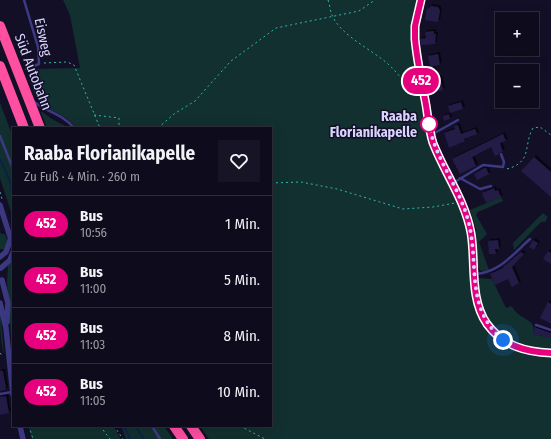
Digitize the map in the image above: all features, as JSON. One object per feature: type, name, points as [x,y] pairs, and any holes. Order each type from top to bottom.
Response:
[{"type":"highway","name":"Süd Autobahn","points":[[0,26],[40,127]]},
{"type":"highway","name":"Süd Autobahn","points":[[0,66],[24,127]]},
{"type":"highway","points":[[175,427],[183,439]]},
{"type":"highway","points":[[192,427],[200,439]]},
{"type":"street","points":[[421,0],[415,26],[415,39],[431,135],[437,153],[462,202],[470,228],[475,290],[479,308],[483,318],[495,334],[508,343],[521,349],[534,352],[551,353]]},
{"type":"street","points":[[0,205],[12,242]]},
{"type":"street","points":[[0,257],[6,252],[11,238]]},
{"type":"street","points":[[6,328],[8,303],[1,282],[1,268],[10,260],[12,255]]},
{"type":"street","points":[[0,303],[6,328],[12,384]]},
{"type":"street","points":[[20,427],[23,439]]},
{"type":"lane","name":"Eisweg","points":[[24,0],[38,47],[39,64],[26,69]]},
{"type":"lane","points":[[26,93],[38,105],[59,115],[73,127]]},
{"type":"lane","points":[[431,135],[458,120]]},
{"type":"lane","points":[[0,136],[12,166]]},
{"type":"lane","points":[[452,183],[483,165],[501,168],[504,165],[501,154]]},
{"type":"lane","points":[[460,178],[480,189],[491,186]]},
{"type":"lane","points":[[474,274],[490,272],[530,239]]},
{"type":"lane","points":[[536,326],[551,330]]},
{"type":"lane","points":[[0,394],[12,393]]},
{"type":"lane","points":[[153,427],[160,439]]},
{"type":"path","points":[[328,0],[332,15],[340,28],[353,39],[372,50],[425,102]]},
{"type":"path","points":[[159,127],[174,114],[195,101],[230,61],[276,28],[332,15],[358,11],[375,0]]},
{"type":"path","points":[[39,64],[67,62],[74,65],[100,127]]},
{"type":"path","points":[[94,115],[119,118],[119,127]]},
{"type":"path","points":[[501,168],[509,169],[523,160],[533,128],[540,128],[551,135]]},
{"type":"path","points":[[272,183],[301,182],[337,189],[403,209],[433,207],[462,202]]},
{"type":"path","points":[[29,427],[33,439]]},
{"type":"path","points":[[101,427],[110,439]]},
{"type":"path","points":[[115,427],[123,439]]},
{"type":"path","points":[[242,427],[265,439]]},
{"type":"green space","points":[[63,0],[419,0],[416,11],[418,84],[424,119],[461,203],[472,249],[484,325],[496,339],[510,348],[528,354],[551,356],[551,439],[209,439],[201,427],[272,427],[272,127],[74,127],[65,117],[46,107],[39,101],[33,89],[28,72],[33,71],[33,69],[80,68],[70,15]]},
{"type":"green space","points":[[0,103],[12,134],[12,215],[0,178]]},
{"type":"green space","points":[[41,112],[67,127],[47,127]]},
{"type":"green space","points":[[501,197],[503,201],[478,212],[476,215],[487,234],[479,242],[489,270],[481,271],[478,267],[476,229],[470,210]]},
{"type":"green space","points":[[543,213],[548,217],[545,222],[541,222],[514,250],[513,243]]},
{"type":"green space","points":[[0,232],[1,234],[5,234],[7,239],[6,250],[0,249]]},
{"type":"green space","points":[[12,262],[12,351],[7,283],[8,265]]},
{"type":"green space","points":[[478,278],[492,279],[506,308],[511,306],[518,314],[531,323],[533,327],[533,334],[551,338],[551,351],[520,346],[508,340],[498,331],[490,321],[484,309]]},
{"type":"green space","points":[[0,307],[4,354],[1,338]]},
{"type":"green space","points":[[28,427],[114,427],[121,439],[32,439]]},
{"type":"green space","points":[[121,427],[165,427],[173,439],[126,439]]},
{"type":"building","points":[[430,6],[438,7],[440,11],[438,22],[425,20],[427,8],[429,9]]},
{"type":"building","points":[[434,31],[434,34],[436,34],[435,44],[421,45],[420,39],[426,38],[425,32]]},
{"type":"building","points":[[438,54],[440,65],[433,66],[436,79],[440,77],[443,90],[435,92],[427,67],[430,66],[428,56]]},
{"type":"building","points":[[461,102],[463,109],[450,113],[448,106]]},
{"type":"building","points":[[449,114],[450,119],[444,121],[443,116]]},
{"type":"building","points":[[458,125],[461,134],[475,129],[477,134],[464,139],[465,141],[449,148],[444,133],[455,129],[454,126]]},
{"type":"building","points":[[503,134],[506,141],[500,143],[503,152],[500,152],[495,156],[491,147],[472,157],[476,166],[460,174],[452,159]]},
{"type":"building","points":[[534,157],[551,172],[551,197],[521,171]]},
{"type":"building","points":[[486,168],[489,174],[477,180],[474,174]]},
{"type":"building","points":[[494,188],[495,191],[498,190],[501,197],[486,203],[482,193]]},
{"type":"building","points":[[498,240],[499,249],[495,249],[496,254],[489,254],[488,241]]},
{"type":"building","points":[[533,240],[538,243],[534,250],[529,247]]},
{"type":"building","points":[[548,251],[551,253],[551,264],[543,259]]},
{"type":"building","points":[[521,252],[524,254],[512,267],[519,283],[512,287],[508,279],[495,285],[490,274],[503,268]]},
{"type":"building","points":[[548,302],[551,304],[551,324],[540,318]]},
{"type":"building","points":[[534,327],[551,333],[551,338],[533,334]]},
{"type":"building","points":[[0,371],[3,371],[6,388],[5,390],[0,391]]},
{"type":"building","points":[[6,396],[9,413],[0,415],[0,397]]},
{"type":"waterway","points":[[0,159],[10,181],[12,194]]},
{"type":"waterway","points":[[124,427],[130,439]]},
{"type":"waterway","points":[[136,427],[144,439]]},
{"type":"bus line","name":"452","points":[[421,0],[415,26],[415,39],[431,135],[437,153],[466,212],[471,234],[475,290],[479,308],[483,318],[495,334],[503,340],[521,349],[540,353],[551,353]]},
{"type":"place","name":"Raaba Florianikapelle","points":[[429,124]]},
{"type":"route","points":[[429,124],[437,153],[462,202],[469,223],[474,262],[475,290],[479,308],[483,318],[495,334],[503,340]]}]
